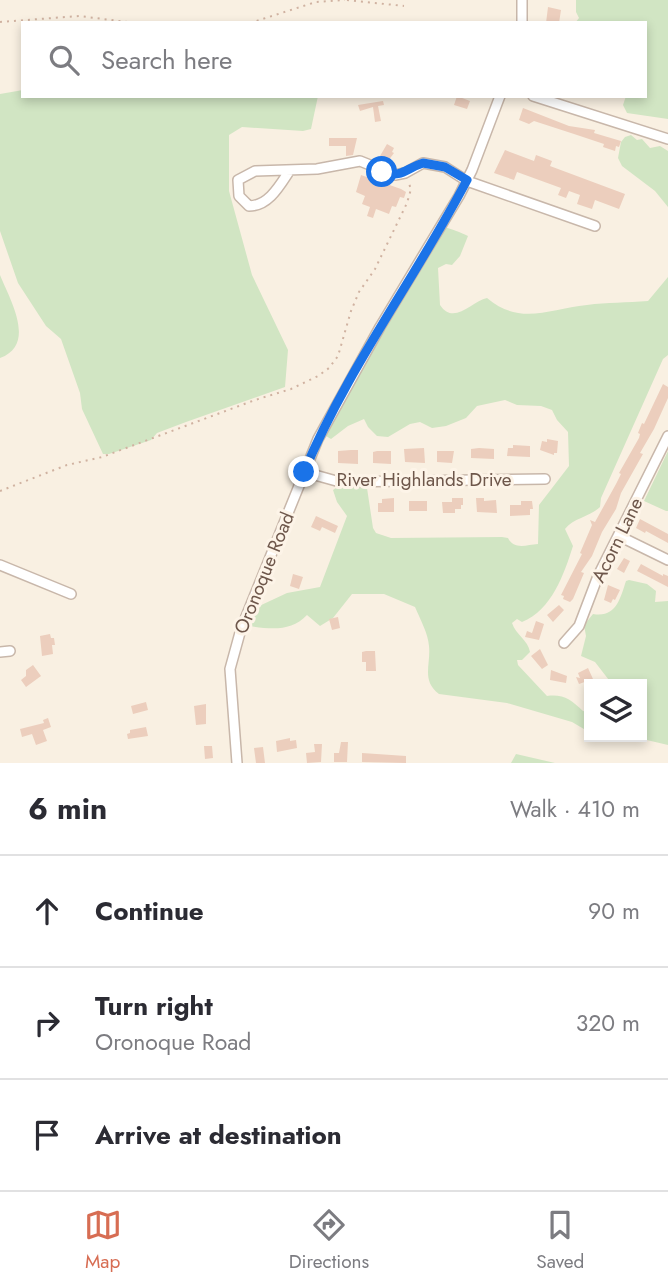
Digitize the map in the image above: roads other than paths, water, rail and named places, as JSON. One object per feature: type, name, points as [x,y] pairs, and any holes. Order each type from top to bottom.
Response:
[{"type":"street","points":[[522,0],[522,21]]},
{"type":"street","name":"Oronoque Road","points":[[237,763],[230,690],[233,655],[304,472],[318,439],[467,180],[499,98]]},
{"type":"street","points":[[539,98],[668,139]]},
{"type":"street","points":[[290,170],[260,205],[249,206],[239,196],[238,180],[255,171],[290,170],[360,161],[394,175],[405,173],[423,163],[445,167],[467,180],[595,226]]},
{"type":"street","name":"Acorn Lane","points":[[564,643],[579,626],[598,576],[668,436]]},
{"type":"street","name":"River Highlands Drive","points":[[304,472],[330,480],[350,482],[545,479]]},
{"type":"street","points":[[618,536],[668,560]]},
{"type":"street","points":[[0,565],[71,594]]}]
